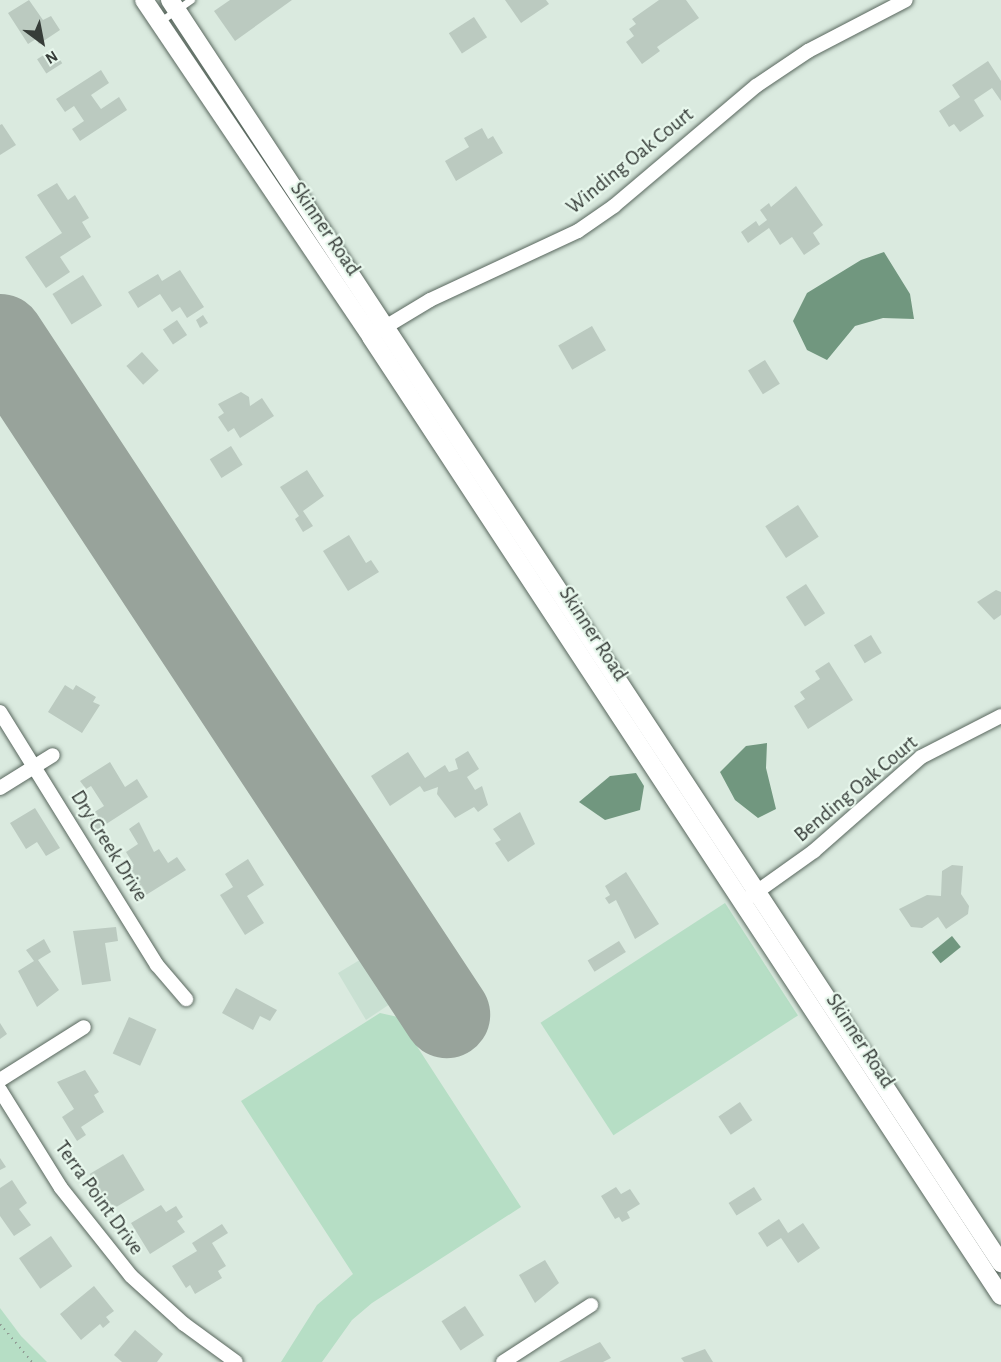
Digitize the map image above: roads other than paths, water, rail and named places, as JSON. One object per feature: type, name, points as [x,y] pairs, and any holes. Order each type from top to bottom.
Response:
[{"type":"street","name":"Skinner Road","points":[[144,0],[371,337],[742,902],[969,1231],[1001,1263]]},
{"type":"street","name":"Winding Oak Court","points":[[371,337],[430,300],[578,231],[614,206],[756,86],[808,51],[906,0]]},
{"type":"street","name":"Skinner Road","points":[[179,3],[387,326],[758,892],[969,1231],[1001,1296]]},
{"type":"street","name":"Dry Creek Drive","points":[[0,712],[157,965],[186,999]]},
{"type":"street","name":"Bending Oak Court","points":[[742,902],[814,851],[921,757],[1001,716]]},
{"type":"street","points":[[0,788],[53,755]]},
{"type":"street","points":[[0,1080],[84,1027]]},
{"type":"street","name":"Terra Point Drive","points":[[0,1090],[61,1188],[131,1276],[184,1324],[236,1362]]},
{"type":"street","points":[[503,1362],[591,1305]]},
{"type":"lane","points":[[159,22],[179,3]]}]
